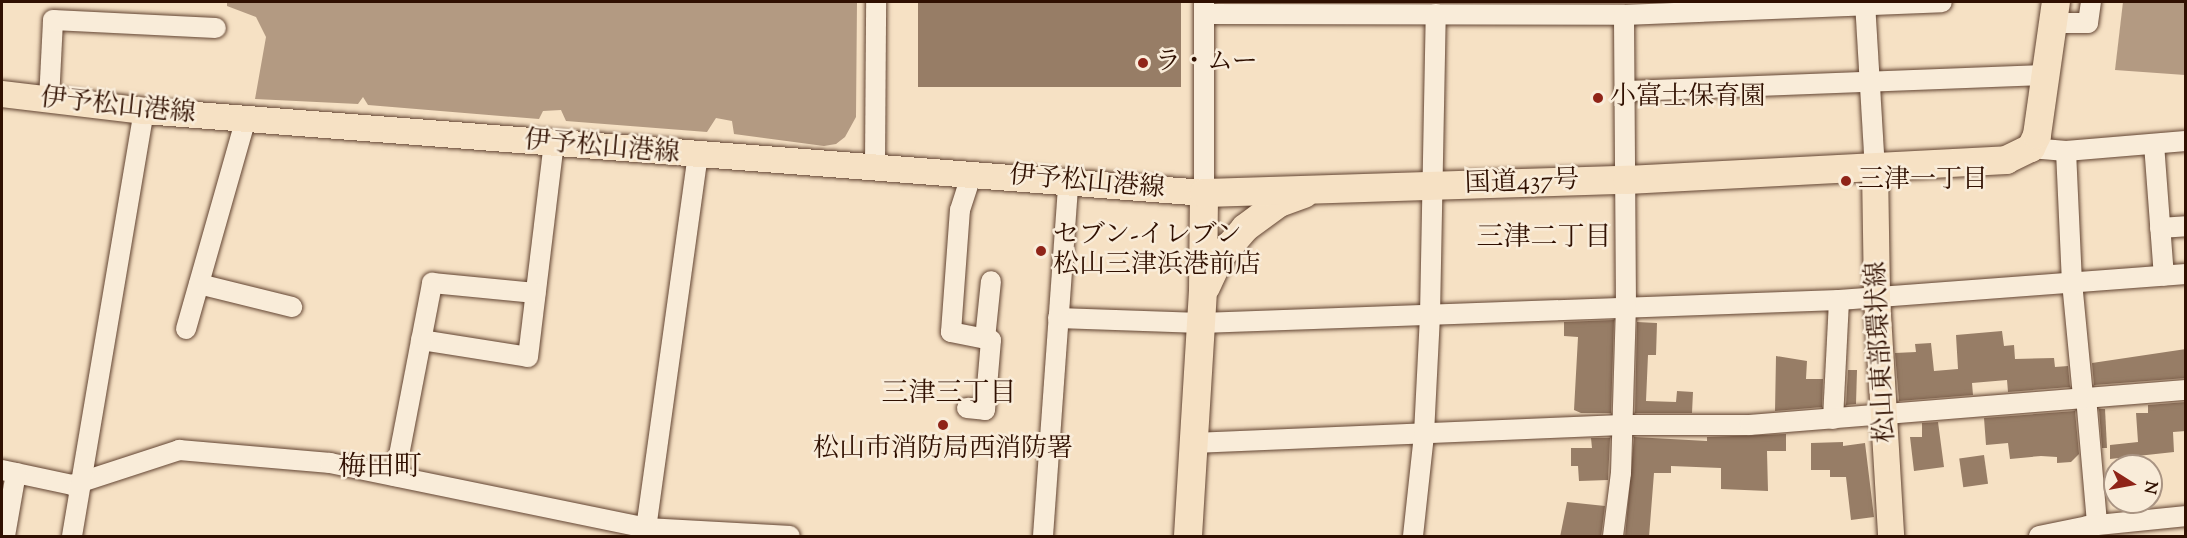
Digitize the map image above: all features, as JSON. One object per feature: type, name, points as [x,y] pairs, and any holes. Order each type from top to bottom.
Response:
[{"type":"highway","points":[[2031,148],[2041,122],[2055,12]]},
{"type":"highway","name":"国道437号","points":[[1204,193],[1627,180],[1875,168],[2006,160],[2031,148]]},
{"type":"highway","points":[[1203,291],[1220,257],[1245,228],[1280,203],[1317,190]]},
{"type":"highway","points":[[1188,537],[1203,291],[1204,193]]},
{"type":"main road","name":"伊予松山港線","points":[[2,94],[144,111],[698,156],[875,165],[1204,193]]},
{"type":"main road","name":"松山東部環状線","points":[[1875,168],[1877,298],[1891,537]]},
{"type":"street","points":[[875,165],[876,2]]},
{"type":"street","points":[[1204,193],[1204,8],[1436,14],[1623,15],[1694,7],[1942,2]]},
{"type":"street","points":[[2055,12],[2088,23],[2091,2]]},
{"type":"street","points":[[1865,4],[1875,168]]},
{"type":"street","points":[[1413,537],[1424,434],[1430,315],[1436,14]]},
{"type":"street","points":[[1613,537],[1621,473],[1626,305],[1627,180],[1623,15]]},
{"type":"street","points":[[49,100],[53,20],[216,28]]},
{"type":"street","points":[[1625,91],[2047,75]]},
{"type":"street","points":[[72,537],[144,111]]},
{"type":"street","points":[[186,328],[246,119]]},
{"type":"street","points":[[2031,148],[2066,151],[2186,141]]},
{"type":"street","points":[[421,340],[528,357],[554,143]]},
{"type":"street","points":[[2154,144],[2164,276]]},
{"type":"street","points":[[2066,151],[2072,282],[2085,397],[2092,529]]},
{"type":"street","points":[[646,532],[698,156]]},
{"type":"street","points":[[968,408],[985,410],[991,340],[951,332],[960,210],[972,173]]},
{"type":"street","points":[[1043,537],[1068,183]]},
{"type":"street","points":[[2160,228],[2186,226]]},
{"type":"street","points":[[1058,318],[1201,323],[1626,305],[1839,300],[2186,274]]},
{"type":"street","points":[[985,339],[991,281]]},
{"type":"street","points":[[395,476],[432,283],[536,293]]},
{"type":"street","points":[[199,284],[292,307]]},
{"type":"street","points":[[1833,419],[1839,300]]},
{"type":"street","points":[[1193,443],[1622,425],[1750,425],[2186,390]]},
{"type":"street","points":[[4,537],[9,472],[72,485],[180,450],[330,463],[646,532],[790,537]]},
{"type":"street","points":[[2039,537],[2186,516]]},
{"type":"shaded area","points":[[227,2],[857,2],[856,117],[845,137],[836,144],[824,146],[734,134],[732,121],[716,118],[707,132],[566,121],[561,110],[543,111],[539,119],[368,105],[363,97],[358,104],[255,99],[266,37],[256,17],[227,6]]},
{"type":"shaded area","points":[[2123,2],[2185,2],[2185,75],[2115,70]]},
{"type":"building","points":[[918,2],[1181,2],[1181,87],[918,87]]},
{"type":"building","points":[[1614,320],[1611,413],[1581,413],[1574,410],[1578,337],[1564,336],[1564,322]]},
{"type":"building","points":[[1637,322],[1657,323],[1656,355],[1648,355],[1646,401],[1676,402],[1677,391],[1693,392],[1692,413],[1635,413]]},
{"type":"building","points":[[2002,331],[2004,346],[2014,345],[2015,359],[2054,358],[2055,367],[2068,366],[2070,387],[2008,392],[2007,380],[1972,383],[1973,395],[1899,401],[1895,353],[1916,352],[1915,344],[1931,343],[1934,371],[1958,369],[1956,335]]},
{"type":"building","points":[[2186,349],[2186,378],[2094,385],[2092,363]]},
{"type":"building","points":[[1776,356],[1807,361],[1806,379],[1823,379],[1822,407],[1775,411]]},
{"type":"building","points":[[1848,370],[1857,370],[1856,404],[1846,405]]},
{"type":"building","points":[[2186,402],[2186,431],[2173,432],[2174,452],[2110,454],[2110,445],[2138,442],[2136,413],[2148,413],[2148,405]]},
{"type":"building","points":[[2099,409],[2105,409],[2107,448],[2102,448]]},
{"type":"building","points":[[2075,411],[2079,454],[2071,462],[2057,463],[2057,457],[2041,456],[2010,459],[2008,443],[1986,445],[1984,418]]},
{"type":"building","points":[[1938,422],[1944,467],[1914,471],[1910,437],[1922,437],[1922,423]]},
{"type":"building","points":[[1786,434],[1786,451],[1767,451],[1768,491],[1721,489],[1721,468],[1671,466],[1671,473],[1654,473],[1649,537],[1625,537],[1634,437],[1707,441],[1707,437]]},
{"type":"building","points":[[1591,438],[1610,438],[1608,480],[1579,481],[1578,466],[1571,466],[1571,448],[1592,448]]},
{"type":"building","points":[[1843,442],[1843,446],[1865,443],[1874,517],[1851,520],[1846,477],[1830,477],[1830,470],[1811,470],[1811,443]]},
{"type":"building","points":[[1984,455],[1988,484],[1963,487],[1959,458]]},
{"type":"building","points":[[1567,502],[1605,506],[1601,537],[1560,537]]},
{"type":"place","name":"ラ・ムー","points":[[1143,63]]},
{"type":"place","name":"小富士保育園","points":[[1598,98]]},
{"type":"place","name":"三津一丁目","points":[[1846,181]]},
{"type":"place","name":"セブン-イレブン 松山三津浜港前店","points":[[1041,251]]},
{"type":"place","name":"松山市消防局西消防署","points":[[943,425]]},
{"type":"district","name":"三津二丁目","points":[[1544,239]]},
{"type":"district","name":"三津三丁目","points":[[949,395]]},
{"type":"district","name":"梅田町","points":[[380,468]]}]
